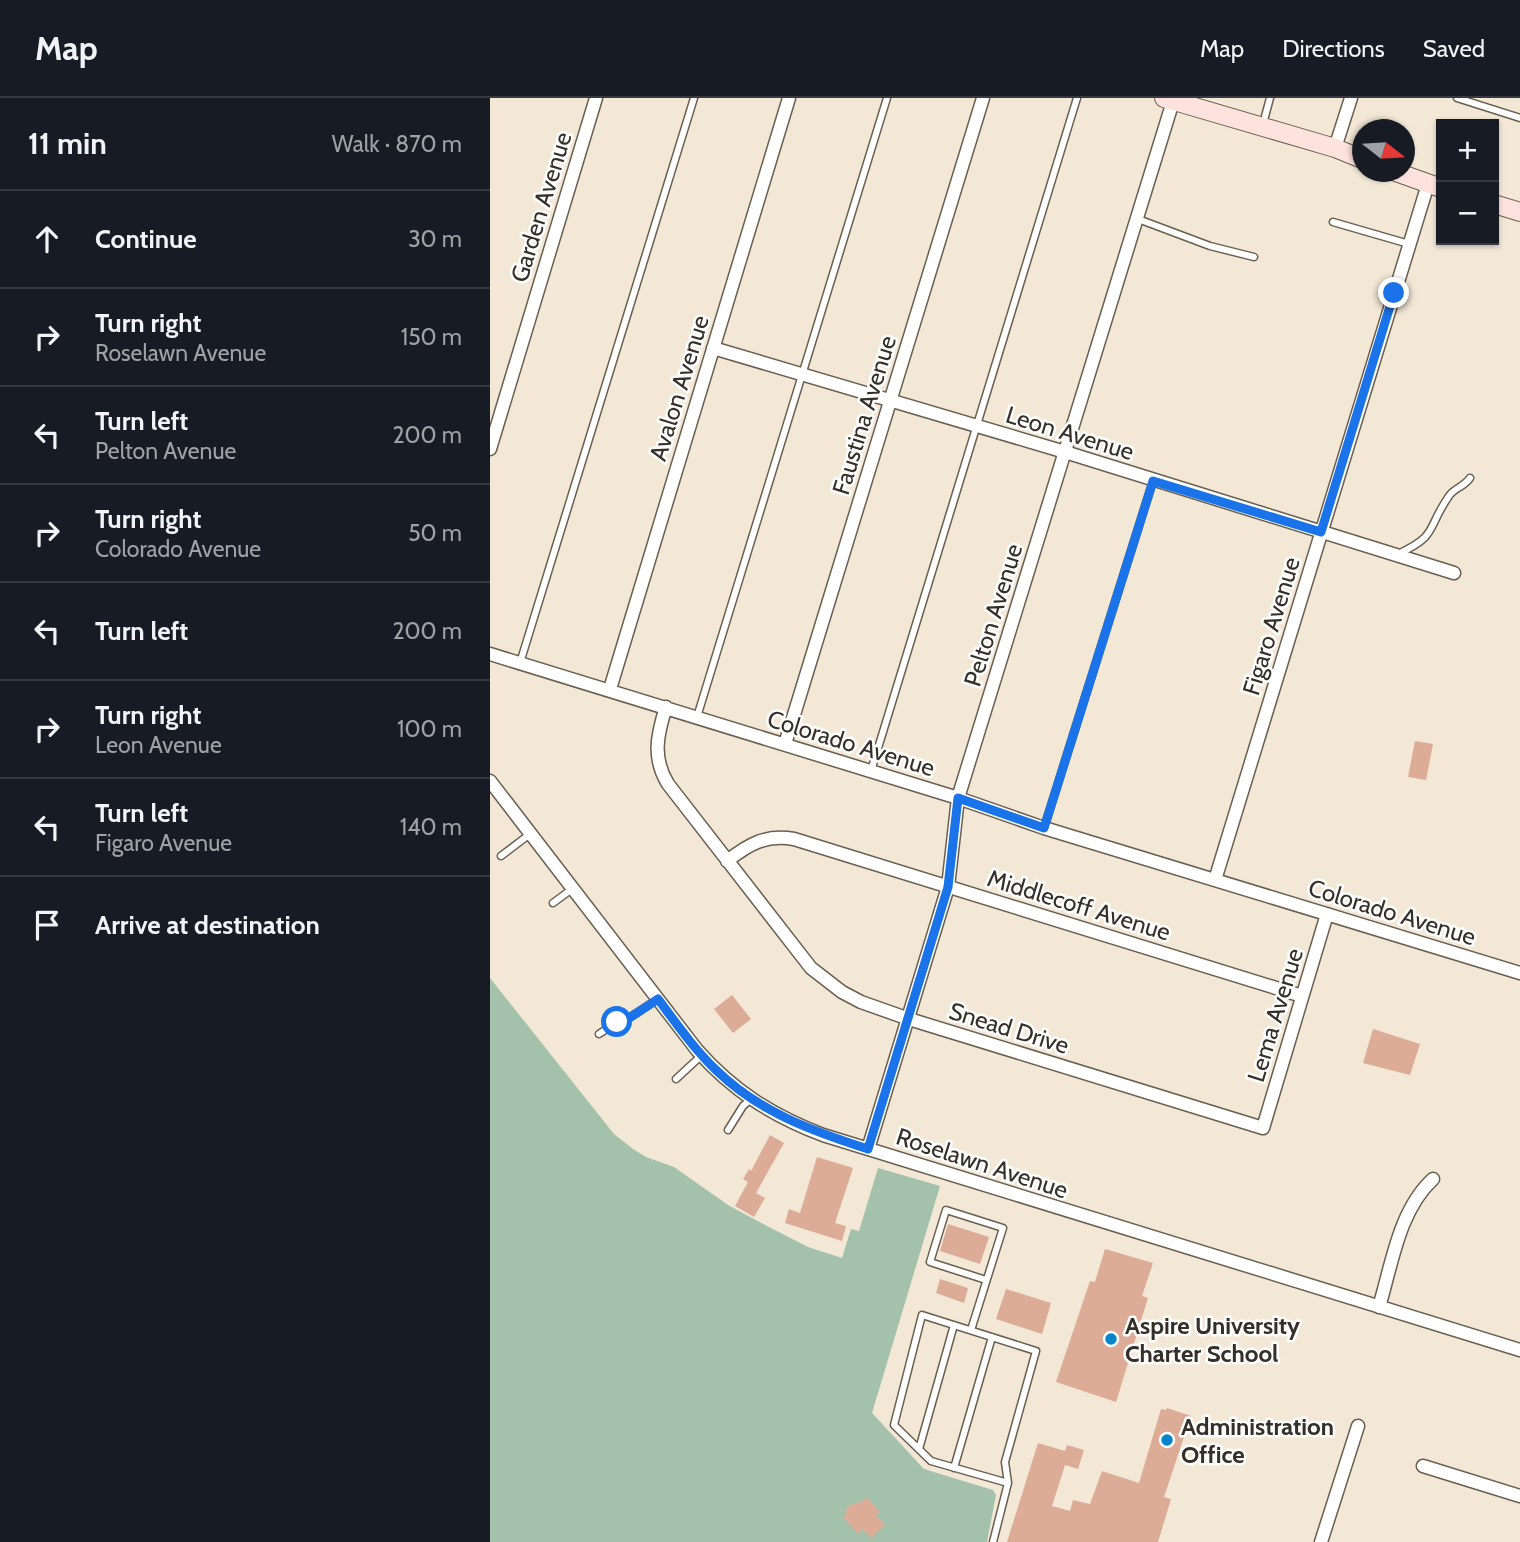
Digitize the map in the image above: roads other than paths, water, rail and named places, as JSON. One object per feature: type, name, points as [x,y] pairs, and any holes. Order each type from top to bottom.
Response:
[{"type":"street","name":"Garden Avenue","points":[[490,449],[596,98]]},
{"type":"street","name":"Avalon Avenue","points":[[610,689],[789,98]]},
{"type":"street","name":"Faustina Avenue","points":[[785,744],[983,98]]},
{"type":"street","points":[[1335,148],[1351,98]]},
{"type":"street","points":[[1170,99],[1352,155]]},
{"type":"street","name":"Pelton Avenue","points":[[868,1149],[948,887],[958,798],[1138,219],[1170,99]]},
{"type":"street","points":[[1415,179],[1434,186]]},
{"type":"street","name":"Figaro Avenue","points":[[1215,880],[1409,244],[1434,186]]},
{"type":"street","points":[[1499,206],[1520,212]]},
{"type":"street","name":"Leon Avenue","points":[[713,348],[1065,452],[1454,573]]},
{"type":"street","name":"Colorado Avenue","points":[[490,654],[958,798],[1044,828],[1520,973]]},
{"type":"street","name":"Snead Drive","points":[[666,707],[657,750],[661,772],[799,954],[825,980],[860,1002],[909,1019],[1263,1128]]},
{"type":"street","name":"Roselawn Avenue","points":[[490,781],[702,1055],[751,1099],[796,1124],[868,1149],[1520,1350]]},
{"type":"street","name":"Middlecoff Avenue","points":[[727,861],[747,845],[760,840],[784,837],[1303,996]]},
{"type":"street","name":"Lema Avenue","points":[[1263,1128],[1327,914]]},
{"type":"street","points":[[1379,1307],[1406,1217],[1415,1200],[1433,1179]]},
{"type":"street","points":[[1321,1542],[1358,1426]]},
{"type":"street","points":[[1423,1466],[1520,1496]]},
{"type":"lane","points":[[520,663],[694,98]]},
{"type":"lane","points":[[697,717],[887,98]]},
{"type":"lane","points":[[870,771],[1077,98]]},
{"type":"lane","points":[[1262,126],[1270,98]]},
{"type":"lane","points":[[1457,98],[1520,118]]},
{"type":"lane","points":[[1138,219],[1210,246],[1254,257]]},
{"type":"lane","points":[[1333,222],[1409,244]]},
{"type":"lane","points":[[1396,555],[1429,536],[1451,493],[1465,486],[1470,478]]},
{"type":"lane","points":[[1044,828],[1153,481]]},
{"type":"lane","points":[[501,856],[530,834]]},
{"type":"lane","points":[[553,903],[572,889]]},
{"type":"lane","points":[[599,1034],[658,999]]},
{"type":"lane","points":[[676,1079],[702,1055]]},
{"type":"lane","points":[[728,1130],[743,1106],[751,1099]]},
{"type":"lane","points":[[971,1330],[1003,1227],[946,1210],[930,1262],[986,1280]]},
{"type":"lane","points":[[993,1542],[1008,1483],[1005,1462],[1036,1351],[922,1315],[894,1424],[931,1461],[1008,1483]]},
{"type":"lane","points":[[919,1449],[954,1325]]},
{"type":"lane","points":[[954,1468],[992,1337]]},
{"type":"place","name":"Aspire University Charter School","points":[[1111,1339]]},
{"type":"place","name":"Administration Office","points":[[1167,1440]]}]
